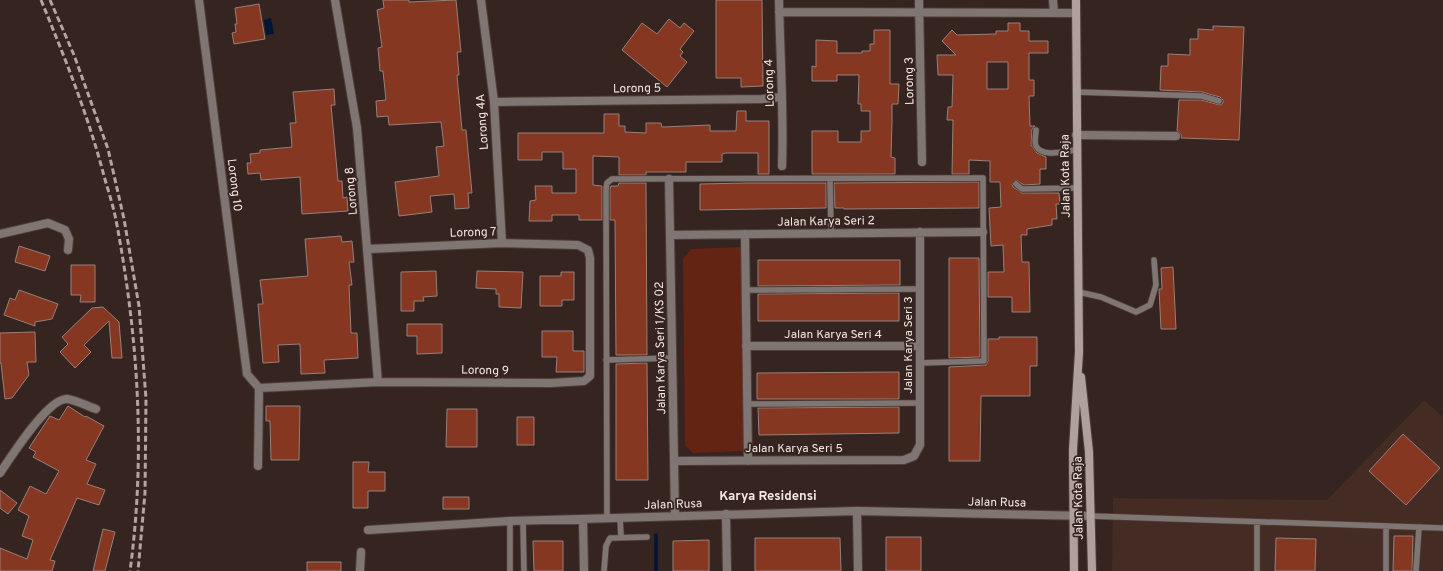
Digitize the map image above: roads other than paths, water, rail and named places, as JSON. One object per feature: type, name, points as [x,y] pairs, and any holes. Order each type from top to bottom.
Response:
[{"type":"main road","name":"Jalan Kota Raja","points":[[1074,571],[1073,450],[1079,352],[1076,150],[1076,0]]},
{"type":"main road","name":"Jalan Kota Raja","points":[[1079,352],[1089,452],[1092,571]]},
{"type":"street","name":"Lorong 10","points":[[199,0],[247,374],[259,388]]},
{"type":"street","name":"Lorong 8","points":[[335,0],[357,128],[378,382]]},
{"type":"street","name":"Lorong 4A","points":[[481,0],[494,102],[502,243]]},
{"type":"street","name":"Lorong 4","points":[[779,0],[781,97],[784,130],[782,166]]},
{"type":"street","name":"Lorong 3","points":[[920,0],[922,162]]},
{"type":"street","points":[[1053,0],[1054,13]]},
{"type":"street","points":[[780,12],[1076,13]]},
{"type":"street","name":"Lorong 5","points":[[494,102],[763,99],[781,97]]},
{"type":"street","points":[[1076,135],[1176,136]]},
{"type":"street","name":"Jalan Karya Seri 1/KS 02","points":[[669,179],[676,516]]},
{"type":"street","points":[[0,234],[48,223],[65,230],[69,239],[68,250]]},
{"type":"street","name":"Jalan Karya Seri 3","points":[[914,456],[920,445],[920,232]]},
{"type":"street","name":"Jalan Karya Seri 2","points":[[670,235],[983,232]]},
{"type":"street","points":[[745,234],[748,461]]},
{"type":"street","name":"Lorong 7","points":[[368,249],[502,243],[578,245]]},
{"type":"street","name":"Lorong 9","points":[[259,388],[378,382],[551,383],[584,381],[590,376],[592,369],[590,258],[588,250],[578,245]]},
{"type":"street","name":"Jalan Karya Seri 4","points":[[746,346],[920,346]]},
{"type":"street","points":[[258,466],[259,388]]},
{"type":"street","points":[[0,473],[40,418],[58,401],[67,399],[96,409]]},
{"type":"street","name":"Jalan Karya Seri 5","points":[[675,461],[904,460],[914,456]]},
{"type":"street","points":[[857,511],[858,571]]},
{"type":"street","name":"Jalan Rusa","points":[[368,530],[510,521],[857,511],[1090,516]]},
{"type":"street","points":[[726,514],[727,571]]},
{"type":"street","points":[[583,520],[584,571]]},
{"type":"street","points":[[360,571],[361,552]]},
{"type":"lane","points":[[1076,92],[1202,96],[1219,101]]},
{"type":"lane","points":[[1036,130],[1035,145],[1047,153],[1076,150]]},
{"type":"lane","points":[[607,519],[606,189],[607,183],[612,179],[983,178],[984,361],[920,363]]},
{"type":"lane","points":[[830,179],[830,233]]},
{"type":"lane","points":[[1016,184],[1022,189],[1077,188]]},
{"type":"lane","points":[[1078,292],[1101,297],[1136,312],[1150,305],[1156,285],[1154,260]]},
{"type":"lane","points":[[746,290],[920,289]]},
{"type":"lane","points":[[606,360],[672,358]]},
{"type":"lane","points":[[747,404],[920,403]]},
{"type":"lane","points":[[1090,516],[1443,528]]},
{"type":"lane","points":[[620,518],[621,538]]},
{"type":"lane","points":[[510,521],[510,571]]},
{"type":"lane","points":[[523,521],[524,571]]},
{"type":"lane","points":[[1257,522],[1257,571]]},
{"type":"lane","points":[[1386,526],[1386,571]]},
{"type":"lane","points":[[1416,571],[1419,527]]},
{"type":"lane","points":[[604,571],[606,546],[610,538],[647,537]]},
{"type":"water","points":[[271,18],[274,34],[266,35],[264,20]]},
{"type":"waterway","points":[[656,535],[656,571]]},
{"type":"railway","points":[[41,0],[67,65],[98,153],[116,220],[124,263],[134,351],[138,439],[138,483],[130,571]]},
{"type":"railway","points":[[50,0],[74,55],[108,149],[124,219],[139,306],[146,399],[145,493],[138,571]]},
{"type":"district","name":"Karya Residensi","points":[[768,495]]}]
